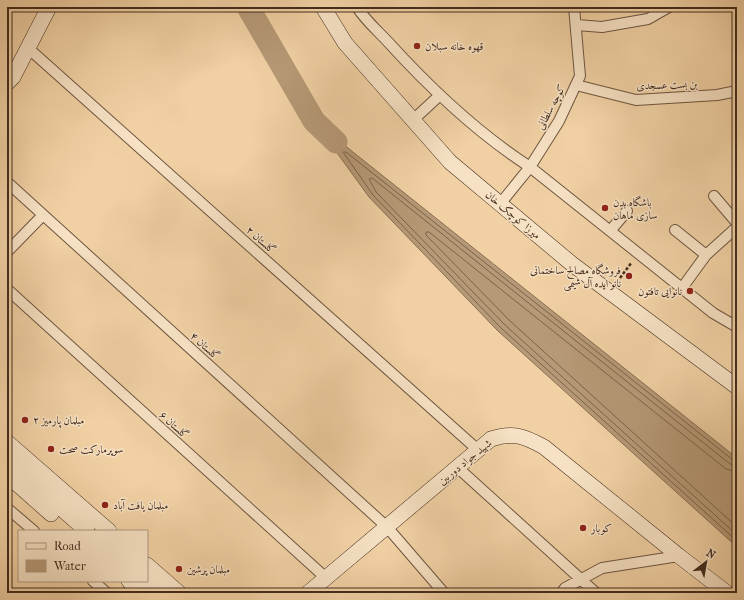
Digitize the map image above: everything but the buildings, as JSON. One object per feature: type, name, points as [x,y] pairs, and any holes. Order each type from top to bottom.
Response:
[{"type":"main road","points":[[9,77],[28,48],[49,7]]},
{"type":"main road","name":"میرزا کوچک خان","points":[[323,7],[345,43],[450,162],[572,264],[737,386]]},
{"type":"main road","name":"شهید جواد دوربین","points":[[308,593],[491,439],[504,435],[523,436],[544,447],[727,593]]},
{"type":"main road","points":[[7,442],[108,530]]},
{"type":"main road","points":[[7,461],[86,530]]},
{"type":"main road","points":[[10,483],[70,530]]},
{"type":"main road","points":[[148,566],[179,593]]},
{"type":"main road","points":[[129,582],[142,593]]},
{"type":"main road","points":[[145,582],[158,593]]},
{"type":"street","points":[[357,7],[398,53],[440,95],[512,156],[530,168],[713,313],[737,327]]},
{"type":"street","name":"کوچه سلطانی","points":[[500,204],[530,168],[559,121],[580,76],[577,25],[574,7]]},
{"type":"street","points":[[577,25],[602,26],[648,19],[668,7]]},
{"type":"street","name":"گلستان ۲","points":[[28,48],[478,450]]},
{"type":"street","name":"بن بست عسجدی","points":[[576,85],[636,100],[717,95],[737,91]]},
{"type":"street","points":[[413,120],[440,95]]},
{"type":"street","name":"گلستان ۴","points":[[7,182],[387,527],[444,593]]},
{"type":"street","points":[[714,196],[737,223]]},
{"type":"street","points":[[610,231],[627,210]]},
{"type":"street","points":[[7,252],[43,215]]},
{"type":"street","points":[[682,288],[706,254],[737,227]]},
{"type":"street","points":[[675,230],[706,254]]},
{"type":"street","name":"گلستان ۶","points":[[7,290],[326,578]]},
{"type":"street","points":[[457,467],[596,593]]},
{"type":"street","points":[[7,508],[33,530]]},
{"type":"street","points":[[561,593],[565,588],[602,568],[679,556]]},
{"type":"street","points":[[94,582],[107,593]]},
{"type":"path","points":[[609,292],[638,253]]},
{"type":"water","points":[[314,121],[737,458],[737,547],[498,331],[369,197]]},
{"type":"waterway","points":[[248,7],[314,121],[336,142]]},
{"type":"place","name":"قهوه خانه سبلان","points":[[417,46]]},
{"type":"place","name":"باشگاه بدن سازی ماهان","points":[[605,208]]},
{"type":"place","name":"فروشگاه مصالح ساختمانی نانو ایده آل شیمی","points":[[629,276]]},
{"type":"place","name":"نانوایی تافتون","points":[[690,291]]},
{"type":"place","name":"مبلمان پارمیز ۲","points":[[25,420]]},
{"type":"place","name":"سوپرمارکت صحت","points":[[51,449]]},
{"type":"place","name":"مبلمان یافت آباد","points":[[105,505]]},
{"type":"place","name":"کوبار","points":[[583,528]]},
{"type":"place","name":"مبلمان پرشین","points":[[179,569]]}]
